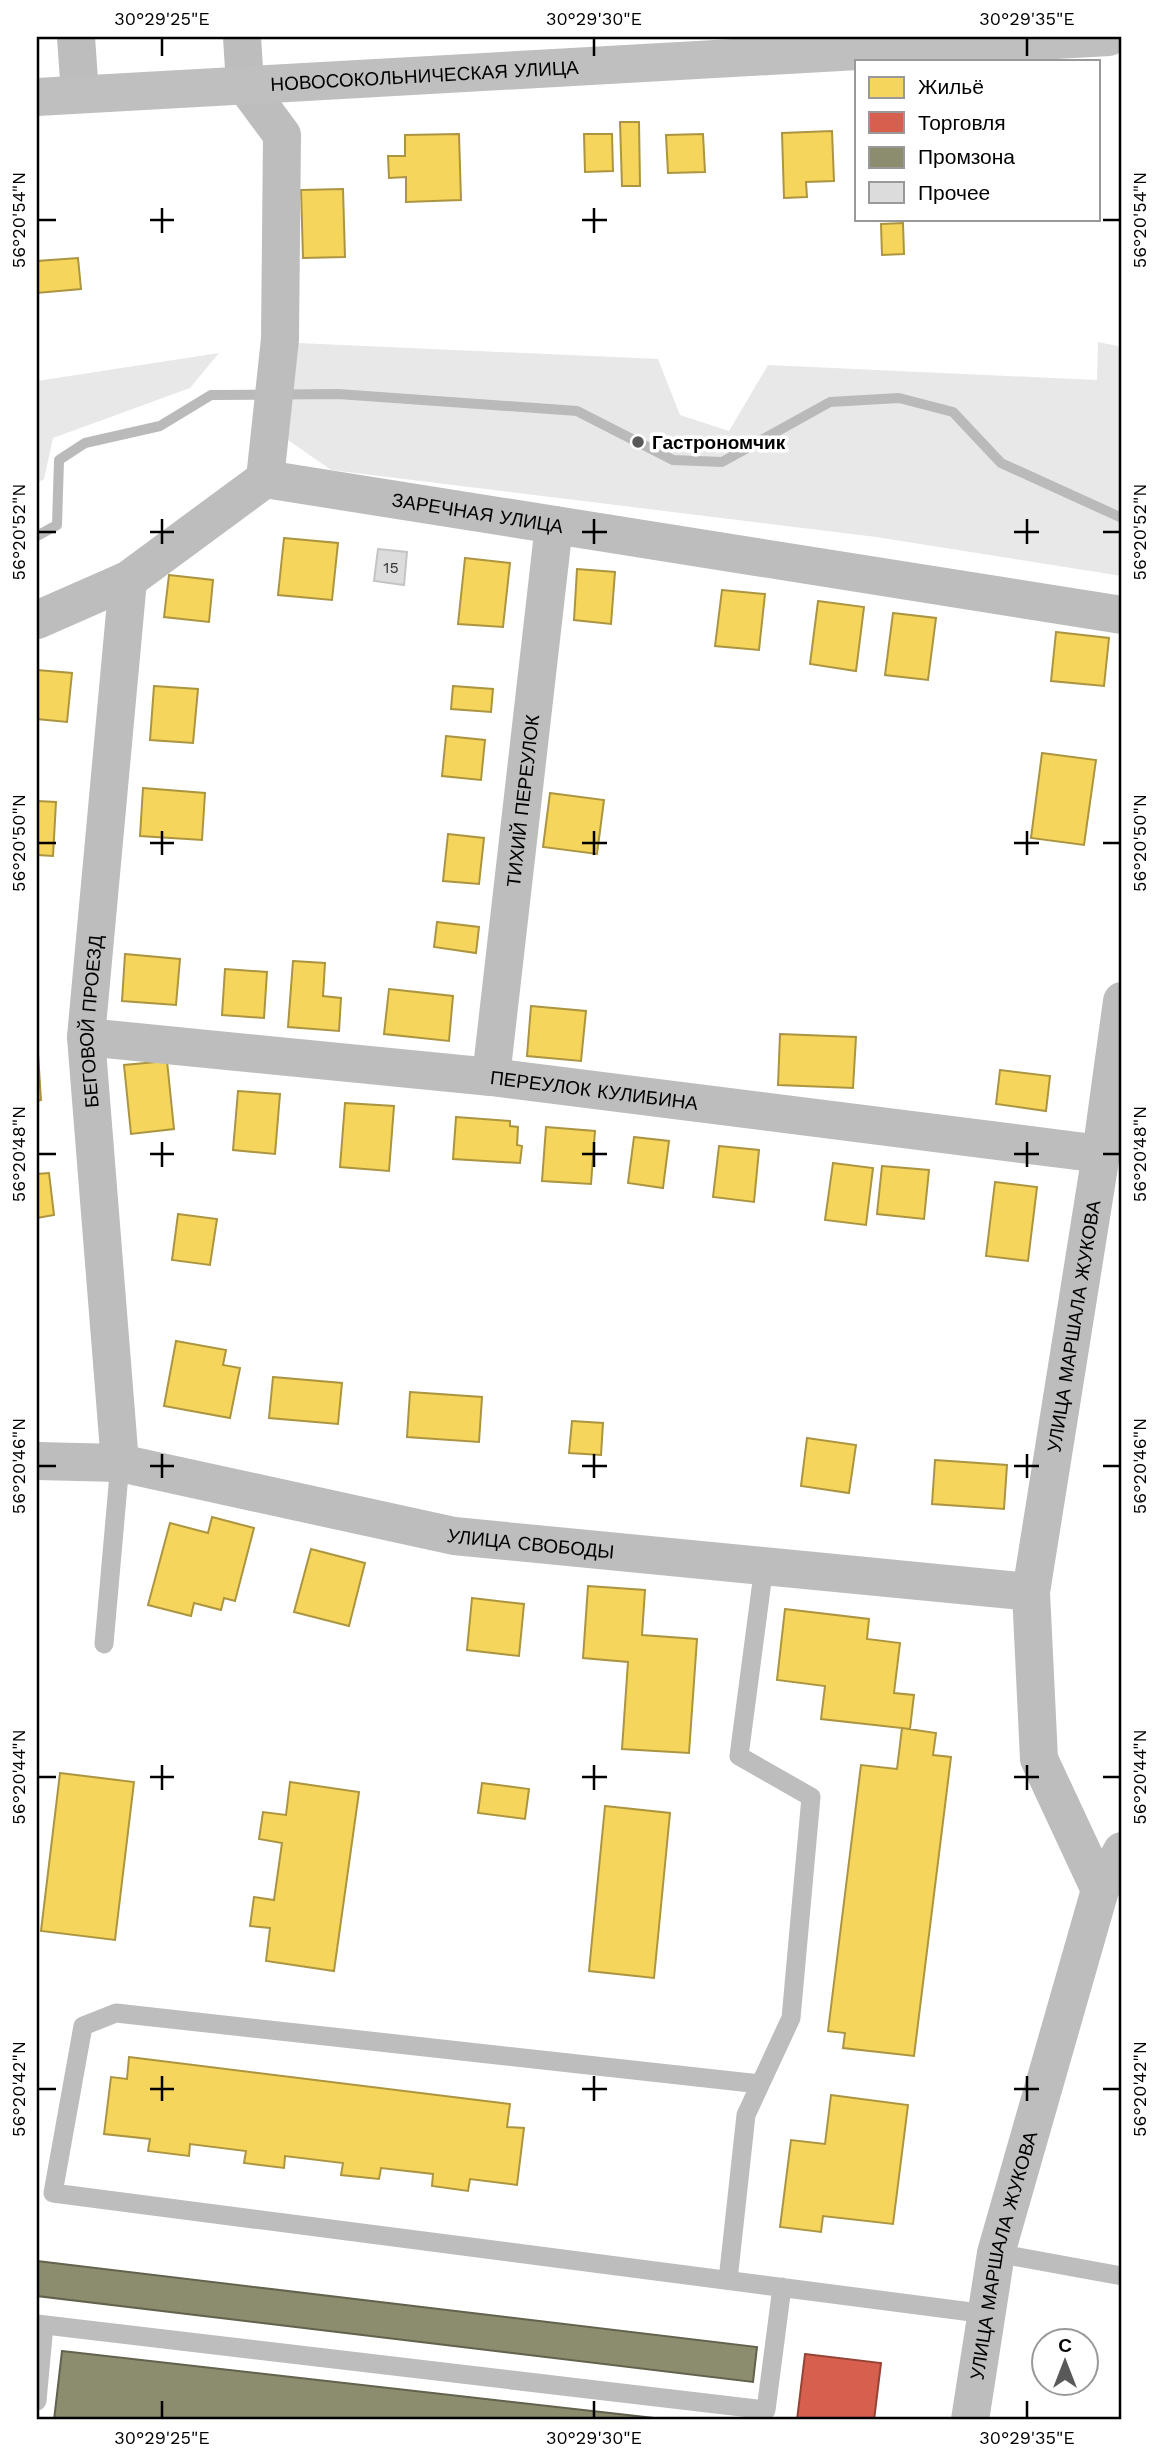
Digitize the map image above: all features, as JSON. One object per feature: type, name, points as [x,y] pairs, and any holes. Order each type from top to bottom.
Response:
[{"type":"main road","name":"НОВОСОКОЛЬНИЧЕСКАЯ УЛИЦА","points":[[37,97],[1109,37]]},
{"type":"street","points":[[76,37],[80,94]]},
{"type":"street","name":"НОВОСОКОЛЬНИЧЕСКАЯ УЛИЦА","points":[[242,37],[245,85]]},
{"type":"street","points":[[37,620],[128,580],[265,479],[280,339],[282,135],[245,85]]},
{"type":"street","name":"ЗАРЕЧНАЯ УЛИЦА","points":[[265,479],[1122,615]]},
{"type":"street","name":"ТИХИЙ ПЕРЕУЛОК","points":[[491,1077],[554,525]]},
{"type":"street","name":"БЕГОВОЙ ПРОЕЗД","points":[[120,1463],[86,1037],[128,580]]},
{"type":"street","name":"УЛИЦА МАРШАЛА ЖУКОВА","points":[[1100,1890],[1039,1759],[1031,1591],[1101,1154],[1122,1001]]},
{"type":"street","name":"ПЕРЕУЛОК КУЛИБИНА","points":[[86,1037],[491,1077],[1101,1154]]},
{"type":"street","name":"УЛИЦА СВОБОДЫ","points":[[37,1461],[120,1463],[454,1536],[1031,1591]]},
{"type":"street","name":"УЛИЦА МАРШАЛА ЖУКОВА","points":[[970,2420],[996,2253],[1100,1890],[1122,1851]]},
{"type":"lane","points":[[104,1644],[120,1463]]},
{"type":"lane","points":[[728,2280],[746,2115],[791,2018],[811,1797],[739,1756],[764,1566]]},
{"type":"lane","points":[[760,2084],[116,2013],[83,2026],[45,2192],[987,2314]]},
{"type":"lane","points":[[996,2253],[1122,2276]]},
{"type":"lane","points":[[37,2401],[41,2325],[766,2410],[782,2287]]},
{"type":"shaded area","points":[[1098,342],[1122,347],[1122,576],[876,537],[331,470],[288,440],[298,343],[658,359],[680,415],[729,431],[768,365],[1097,380]]},
{"type":"shaded area","points":[[219,353],[190,388],[53,438],[44,479],[37,483],[37,381]]},
{"type":"building: Жильё","points":[[620,122],[639,122],[640,186],[622,186]]},
{"type":"building: Жильё","points":[[832,131],[834,181],[806,182],[807,197],[784,198],[782,133]]},
{"type":"building: Жильё","points":[[459,134],[461,200],[406,202],[406,177],[389,178],[388,156],[405,156],[405,135]]},
{"type":"building: Жильё","points":[[584,134],[612,134],[613,171],[585,172]]},
{"type":"building: Жильё","points":[[703,134],[705,172],[668,173],[666,135]]},
{"type":"building: Жильё","points":[[343,189],[345,257],[303,258],[301,190]]},
{"type":"building: Жильё","points":[[903,223],[904,254],[882,255],[881,224]]},
{"type":"building: Жильё","points":[[78,258],[81,289],[37,293],[37,261]]},
{"type":"building: Жильё","points":[[284,538],[338,543],[332,600],[278,595]]},
{"type":"building: Жильё","points":[[465,558],[510,563],[503,627],[458,624]]},
{"type":"building: Жильё","points":[[577,569],[615,572],[611,624],[574,620]]},
{"type":"building: Жильё","points":[[169,575],[213,580],[209,622],[164,617]]},
{"type":"building: Жильё","points":[[722,590],[765,594],[759,650],[715,646]]},
{"type":"building: Жильё","points":[[818,601],[864,607],[856,671],[810,664]]},
{"type":"building: Жильё","points":[[893,613],[936,618],[928,680],[885,675]]},
{"type":"building: Жильё","points":[[1056,632],[1109,638],[1104,686],[1051,681]]},
{"type":"building: Жильё","points":[[37,670],[72,673],[67,722],[37,719]]},
{"type":"building: Жильё","points":[[154,686],[198,689],[193,743],[150,740]]},
{"type":"building: Жильё","points":[[453,686],[493,689],[491,712],[451,709]]},
{"type":"building: Жильё","points":[[446,736],[485,740],[481,780],[442,776]]},
{"type":"building: Жильё","points":[[1042,753],[1096,760],[1084,845],[1031,838]]},
{"type":"building: Жильё","points":[[143,788],[205,793],[202,840],[140,836]]},
{"type":"building: Жильё","points":[[550,793],[604,800],[597,854],[543,847]]},
{"type":"building: Жильё","points":[[37,801],[56,802],[53,856],[37,855]]},
{"type":"building: Жильё","points":[[448,834],[484,838],[479,884],[443,881]]},
{"type":"building: Жильё","points":[[437,922],[479,927],[476,953],[434,947]]},
{"type":"building: Жильё","points":[[125,954],[180,959],[176,1005],[122,1001]]},
{"type":"building: Жильё","points":[[293,961],[325,963],[323,996],[341,998],[339,1031],[288,1027]]},
{"type":"building: Жильё","points":[[225,969],[267,972],[264,1018],[222,1015]]},
{"type":"building: Жильё","points":[[389,989],[453,996],[449,1041],[384,1034]]},
{"type":"building: Жильё","points":[[531,1006],[586,1011],[581,1061],[527,1056]]},
{"type":"building: Жильё","points":[[780,1034],[856,1037],[853,1088],[778,1085]]},
{"type":"building: Жильё","points":[[37,1038],[41,1100],[37,1101]]},
{"type":"building: Жильё","points":[[167,1061],[174,1129],[131,1134],[124,1065]]},
{"type":"building: Жильё","points":[[1000,1070],[1050,1076],[1046,1111],[996,1104]]},
{"type":"building: Жильё","points":[[238,1091],[280,1094],[275,1154],[233,1150]]},
{"type":"building: Жильё","points":[[345,1103],[394,1106],[389,1171],[340,1167]]},
{"type":"building: Жильё","points":[[456,1117],[510,1121],[510,1126],[518,1127],[517,1145],[522,1146],[520,1163],[453,1159]]},
{"type":"building: Жильё","points":[[546,1127],[595,1131],[591,1184],[542,1181]]},
{"type":"building: Жильё","points":[[634,1137],[669,1141],[663,1188],[628,1183]]},
{"type":"building: Жильё","points":[[719,1146],[759,1150],[754,1202],[713,1197]]},
{"type":"building: Жильё","points":[[833,1163],[873,1168],[866,1225],[825,1220]]},
{"type":"building: Жильё","points":[[882,1166],[929,1170],[924,1219],[877,1214]]},
{"type":"building: Жильё","points":[[49,1173],[54,1215],[37,1218],[37,1174]]},
{"type":"building: Жильё","points":[[995,1182],[1037,1187],[1028,1261],[986,1256]]},
{"type":"building: Жильё","points":[[178,1214],[217,1219],[210,1265],[172,1260]]},
{"type":"building: Жильё","points":[[176,1341],[226,1350],[223,1365],[240,1368],[230,1418],[164,1406]]},
{"type":"building: Жильё","points":[[273,1377],[342,1383],[338,1424],[269,1418]]},
{"type":"building: Жильё","points":[[410,1392],[482,1397],[479,1442],[407,1437]]},
{"type":"building: Жильё","points":[[572,1421],[603,1423],[601,1455],[569,1453]]},
{"type":"building: Жильё","points":[[807,1438],[856,1445],[849,1493],[801,1486]]},
{"type":"building: Жильё","points":[[935,1460],[1007,1465],[1004,1509],[932,1504]]},
{"type":"building: Жильё","points":[[212,1517],[254,1528],[235,1601],[224,1598],[221,1610],[194,1603],[191,1616],[148,1605],[170,1523],[208,1533]]},
{"type":"building: Жильё","points":[[311,1549],[365,1563],[349,1626],[294,1612]]},
{"type":"building: Жильё","points":[[588,1586],[645,1590],[642,1635],[697,1639],[689,1753],[622,1749],[628,1662],[583,1658]]},
{"type":"building: Жильё","points":[[472,1598],[524,1604],[519,1656],[467,1650]]},
{"type":"building: Жильё","points":[[785,1609],[869,1619],[867,1639],[900,1643],[894,1693],[914,1695],[910,1729],[821,1719],[825,1686],[777,1680]]},
{"type":"building: Жильё","points":[[902,1728],[936,1733],[933,1755],[951,1757],[914,2056],[843,2048],[845,2033],[828,2031],[861,1765],[897,1769]]},
{"type":"building: Жильё","points":[[60,1773],[134,1782],[115,1940],[41,1931]]},
{"type":"building: Жильё","points":[[290,1782],[359,1792],[334,1971],[266,1961],[270,1928],[250,1926],[254,1897],[274,1900],[282,1843],[259,1839],[263,1812],[286,1815]]},
{"type":"building: Жильё","points":[[482,1783],[529,1789],[525,1819],[478,1813]]},
{"type":"building: Жильё","points":[[605,1806],[670,1813],[654,1978],[589,1971]]},
{"type":"building: Жильё","points":[[129,2057],[510,2104],[507,2127],[524,2128],[517,2185],[470,2179],[468,2191],[432,2186],[433,2174],[381,2168],[379,2179],[341,2175],[343,2163],[285,2156],[284,2168],[244,2163],[246,2151],[190,2144],[189,2156],[148,2151],[150,2139],[104,2134],[111,2077],[127,2079]]},
{"type":"building: Жильё","points":[[831,2095],[908,2105],[893,2224],[823,2216],[821,2232],[780,2227],[791,2140],[825,2144]]},
{"type":"building: Торговля","points":[[805,2354],[881,2363],[874,2420],[797,2420]]},
{"type":"building: Промзона","points":[[37,2261],[757,2347],[753,2382],[37,2296]]},
{"type":"building: Промзона","points":[[62,2351],[672,2420],[54,2420]]},
{"type":"building: Прочее","points":[[378,549],[407,552],[404,585],[374,581]]},
{"type":"waterway","points":[[37,536],[57,525],[59,460],[85,443],[160,426],[211,395],[338,394],[577,411],[673,460],[722,462],[830,402],[899,398],[953,412],[1001,463],[1122,518]]},
{"type":"place","name":"Гастрономчик","points":[[638,442]]}]
